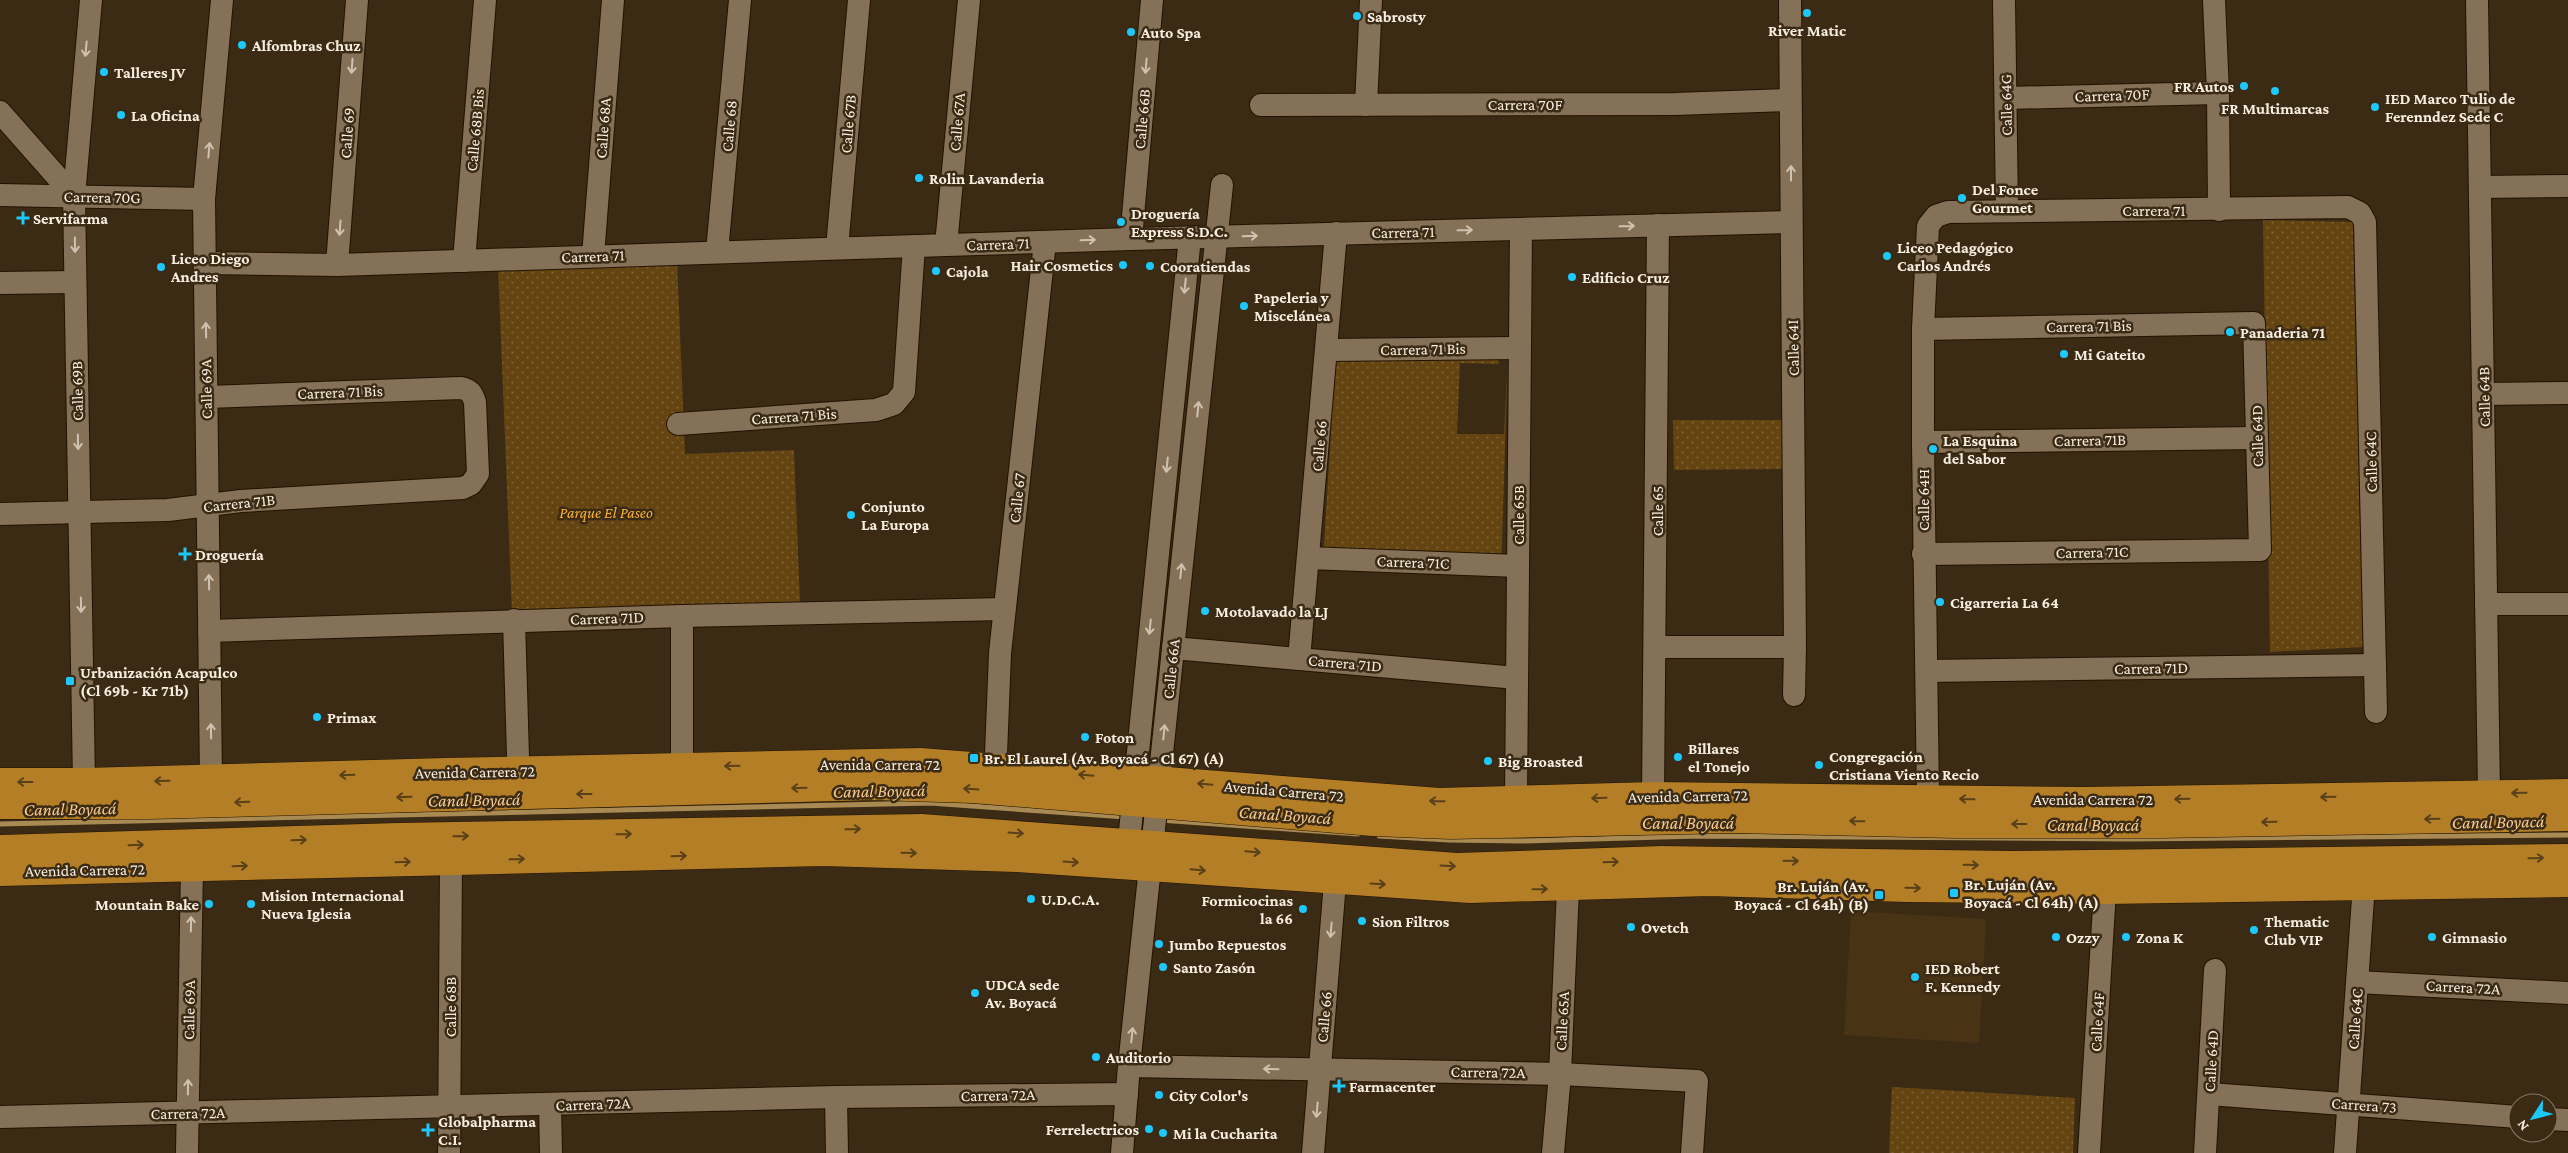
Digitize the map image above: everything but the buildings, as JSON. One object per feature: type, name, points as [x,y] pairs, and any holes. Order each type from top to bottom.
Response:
[{"type":"highway","name":"Avenida Carrera 72","points":[[0,782],[211,780],[920,762],[1143,823],[1335,882],[1470,889],[1568,888],[1710,882],[1880,887],[2105,890],[2364,884],[2568,882]]},
{"type":"highway","points":[[601,769],[636,794]]},
{"type":"highway","points":[[41,805],[84,782]]},
{"type":"highway","name":"Avenida Carrera 72","points":[[0,805],[150,805],[492,794],[636,794],[918,786],[1143,823],[1457,867],[1662,860],[2013,865],[2568,858]]},
{"type":"highway","name":"Avenida Carrera 72","points":[[0,872],[824,852],[919,854],[1143,823],[1384,799],[1439,802],[1653,796],[1772,796],[2084,800],[2568,793]]},
{"type":"highway","points":[[1772,796],[1810,820]]},
{"type":"highway","points":[[2196,824],[2230,798]]},
{"type":"highway","name":"Avenida Carrera 72","points":[[0,849],[398,837],[1143,823],[1373,822],[1450,825],[1665,820],[1810,820],[1954,824],[2196,824],[2568,817]]},
{"type":"highway","points":[[43,871],[104,846]]},
{"type":"highway","points":[[2461,883],[2504,859]]},
{"type":"highway","points":[[1710,882],[1752,860]]},
{"type":"highway","points":[[1843,862],[1880,887]]},
{"type":"street","name":"Calle 69B","points":[[84,782],[74,196],[90,0]]},
{"type":"street","name":"Calle 69A","points":[[211,780],[204,199],[222,0]]},
{"type":"street","name":"Calle 69","points":[[337,265],[357,0]]},
{"type":"street","name":"Calle 68B Bis","points":[[464,261],[485,0]]},
{"type":"street","name":"Calle 68A","points":[[593,256],[612,0]]},
{"type":"street","name":"Calle 68","points":[[718,252],[740,0]]},
{"type":"street","name":"Calle 67B","points":[[837,248],[859,0]]},
{"type":"street","name":"Calle 67A","points":[[946,245],[969,0]]},
{"type":"street","name":"Calle 66B","points":[[1131,239],[1152,0]]},
{"type":"street","points":[[1366,104],[1371,0]]},
{"type":"street","name":"Calle 64I","points":[[1790,0],[1796,647],[1794,695]]},
{"type":"street","name":"Calle 64G","points":[[2004,0],[2007,210]]},
{"type":"street","points":[[2214,0],[2218,93],[2219,210]]},
{"type":"street","name":"Calle 64B","points":[[2477,0],[2489,793]]},
{"type":"street","name":"Carrera 70F","points":[[2006,98],[2218,93]]},
{"type":"street","name":"Carrera 70F","points":[[1260,105],[1675,104],[1790,100]]},
{"type":"street","points":[[0,112],[74,196]]},
{"type":"street","name":"Calle 66A","points":[[1143,823],[1173,648],[1222,185]]},
{"type":"street","points":[[2481,187],[2568,186]]},
{"type":"street","name":"Carrera 70G","points":[[0,195],[204,199]]},
{"type":"street","name":"Carrera 71","points":[[1948,212],[2348,207],[2360,213]]},
{"type":"street","name":"Calle 64H","points":[[1928,798],[1927,671],[1923,554],[1923,329],[1928,226],[1936,216],[1948,212]]},
{"type":"street","name":"Calle 64C","points":[[2360,213],[2365,222],[2376,712]]},
{"type":"street","name":"Carrera 71","points":[[205,263],[337,265],[1190,237],[1791,222]]},
{"type":"street","name":"Calle 65","points":[[1653,796],[1656,647],[1658,225]]},
{"type":"street","name":"Calle 65B","points":[[1516,800],[1521,229]]},
{"type":"street","name":"Calle 66","points":[[1299,659],[1336,233]]},
{"type":"street","name":"Calle 66A","points":[[1122,1153],[1143,823],[1190,237]]},
{"type":"street","name":"Calle 67","points":[[996,754],[1000,653],[1004,609],[1044,242]]},
{"type":"street","name":"Carrera 71 Bis","points":[[678,424],[876,410],[894,404],[904,392],[914,246]]},
{"type":"street","points":[[0,284],[75,282]]},
{"type":"street","name":"Carrera 71 Bis","points":[[1923,329],[2254,323]]},
{"type":"street","name":"Calle 64D","points":[[2254,323],[2260,550]]},
{"type":"street","name":"Carrera 71 Bis","points":[[1327,350],[1519,348]]},
{"type":"street","name":"Carrera 71 Bis","points":[[206,397],[461,388],[472,394],[475,402],[478,474],[475,480]]},
{"type":"street","points":[[2484,394],[2568,393]]},
{"type":"street","name":"Carrera 71B","points":[[1923,442],[2257,438]]},
{"type":"street","name":"Carrera 71B","points":[[0,514],[168,510],[241,501],[463,488],[475,480]]},
{"type":"street","name":"Carrera 71C","points":[[1923,554],[2260,550]]},
{"type":"street","name":"Carrera 71C","points":[[1308,558],[1518,566]]},
{"type":"street","points":[[2486,604],[2568,604]]},
{"type":"street","name":"Carrera 71D","points":[[210,631],[514,620],[1004,609]]},
{"type":"street","points":[[682,616],[682,767]]},
{"type":"street","points":[[514,620],[518,757]]},
{"type":"street","points":[[1656,647],[1796,647]]},
{"type":"street","name":"Carrera 71D","points":[[1173,648],[1518,678]]},
{"type":"street","name":"Carrera 71D","points":[[1927,671],[2375,665]]},
{"type":"street","name":"Calle 68B","points":[[449,1153],[450,861]]},
{"type":"street","name":"Calle 69A","points":[[187,1153],[192,868]]},
{"type":"street","name":"Calle 66","points":[[1313,1153],[1335,882]]},
{"type":"street","name":"Calle 64C","points":[[2345,1153],[2364,884]]},
{"type":"street","name":"Calle 65A","points":[[1553,1153],[1560,1074],[1568,888]]},
{"type":"street","name":"Calle 64F","points":[[2088,1153],[2105,890]]},
{"type":"street","name":"Calle 64D","points":[[2205,1153],[2216,970]]},
{"type":"street","name":"Carrera 72A","points":[[2357,982],[2568,993]]},
{"type":"street","name":"Carrera 72A","points":[[1129,1066],[1560,1074],[1696,1081],[1692,1153]]},
{"type":"street","name":"Carrera 72A","points":[[0,1117],[836,1097],[1127,1094]]},
{"type":"street","name":"Carrera 73","points":[[2209,1094],[2508,1115]]},
{"type":"street","points":[[836,1097],[837,1153]]},
{"type":"street","points":[[550,1105],[551,1153]]},
{"type":"shaded area","name":"IED Robert F. Kennedy","points":[[1851,911],[1986,919],[1979,1043],[1844,1035]]},
{"type":"green space","points":[[2263,220],[2353,222],[2363,647],[2270,652]]},
{"type":"green space","name":"Parque El Paseo","points":[[677,260],[685,454],[794,450],[800,603],[512,613],[498,266]]},
{"type":"green space","points":[[1496,351],[1499,364],[1460,363],[1457,434],[1504,434],[1508,355],[1501,571],[1323,560],[1336,354]]},
{"type":"green space","points":[[1673,420],[1784,420],[1785,469],[1674,470]]},
{"type":"green space","points":[[1892,1087],[2075,1098],[2073,1153],[1889,1153]]},
{"type":"waterway","name":"Canal Boyacá","points":[[0,824],[930,803],[1126,817]]},
{"type":"waterway","name":"Canal Boyacá","points":[[1160,820],[1358,834]]},
{"type":"waterway","name":"Canal Boyacá","points":[[1379,836],[1449,840],[1523,841],[1697,836],[2128,839],[2568,835]]},
{"type":"place","name":"River Matic","points":[[1807,13]]},
{"type":"place","name":"Sabrosty","points":[[1357,16]]},
{"type":"place","name":"Auto Spa","points":[[1131,32]]},
{"type":"place","name":"Alfombras Chuz","points":[[242,45]]},
{"type":"place","name":"Talleres JV","points":[[104,72]]},
{"type":"place","name":"FR Autos","points":[[2244,86]]},
{"type":"place","name":"FR Multimarcas","points":[[2275,91]]},
{"type":"place","name":"IED Marco Tulio de Ferenndez Sede C","points":[[2375,107]]},
{"type":"place","name":"La Oficina","points":[[121,115]]},
{"type":"place","name":"Rolin Lavanderia","points":[[919,178]]},
{"type":"place","name":"Del Fonce Gourmet","points":[[1962,198]]},
{"type":"place","name":"Servifarma","points":[[23,218]]},
{"type":"place","name":"Droguería Express S.D.C.","points":[[1121,222]]},
{"type":"place","name":"Liceo Pedagógico Carlos Andrés","points":[[1887,256]]},
{"type":"place","name":"Hair Cosmetics","points":[[1123,265]]},
{"type":"place","name":"Cooratiendas","points":[[1150,266]]},
{"type":"place","name":"Liceo Diego Andres","points":[[161,267]]},
{"type":"place","name":"Cajola","points":[[936,271]]},
{"type":"place","name":"Edificio Cruz","points":[[1572,277]]},
{"type":"place","name":"Papeleria y Miscelánea","points":[[1244,306]]},
{"type":"place","name":"Panaderia 71","points":[[2230,332]]},
{"type":"place","name":"Mi Gateito","points":[[2064,354]]},
{"type":"place","name":"La Esquina del Sabor","points":[[1933,449]]},
{"type":"place","name":"Conjunto La Europa","points":[[851,515]]},
{"type":"place","name":"Droguería","points":[[185,554]]},
{"type":"place","name":"Cigarreria La 64","points":[[1940,602]]},
{"type":"place","name":"Motolavado la LJ","points":[[1205,611]]},
{"type":"place","name":"Urbanización Acapulco (Cl 69b - Kr 71b)","points":[[70,681]]},
{"type":"place","name":"Primax","points":[[317,717]]},
{"type":"place","name":"Foton","points":[[1085,737]]},
{"type":"place","name":"Billares el Tonejo","points":[[1678,757]]},
{"type":"place","name":"Br. El Laurel (Av. Boyacá - Cl 67) (A)","points":[[974,758]]},
{"type":"place","name":"Big Broasted","points":[[1488,761]]},
{"type":"place","name":"Congregación Cristiana Viento Recio","points":[[1819,765]]},
{"type":"place","name":"Br. Luján (Av. Boyacá - Cl 64h) (A)","points":[[1954,893]]},
{"type":"place","name":"Br. Luján (Av. Boyacá - Cl 64h) (B)","points":[[1879,895]]},
{"type":"place","name":"U.D.C.A.","points":[[1031,899]]},
{"type":"place","name":"Mountain Bake","points":[[209,904]]},
{"type":"place","name":"Mision Internacional Nueva Iglesia","points":[[251,904]]},
{"type":"place","name":"Formicocinas la 66","points":[[1303,909]]},
{"type":"place","name":"Sion Filtros","points":[[1362,921]]},
{"type":"place","name":"Ovetch","points":[[1631,927]]},
{"type":"place","name":"Thematic Club VIP","points":[[2254,930]]},
{"type":"place","name":"Ozzy","points":[[2056,937]]},
{"type":"place","name":"Zona K","points":[[2126,937]]},
{"type":"place","name":"Gimnasio","points":[[2432,937]]},
{"type":"place","name":"Jumbo Repuestos","points":[[1159,944]]},
{"type":"place","name":"Santo Zasón","points":[[1163,967]]},
{"type":"place","name":"IED Robert F. Kennedy","points":[[1915,977]]},
{"type":"place","name":"UDCA sede Av. Boyacá","points":[[975,993]]},
{"type":"place","name":"Auditorio","points":[[1096,1057]]},
{"type":"place","name":"Farmacenter","points":[[1339,1086]]},
{"type":"place","name":"City Color's","points":[[1159,1095]]},
{"type":"place","name":"Ferrelectricos","points":[[1149,1129]]},
{"type":"place","name":"Globalpharma C.I.","points":[[428,1130]]},
{"type":"place","name":"Mi la Cucharita","points":[[1163,1133]]}]
